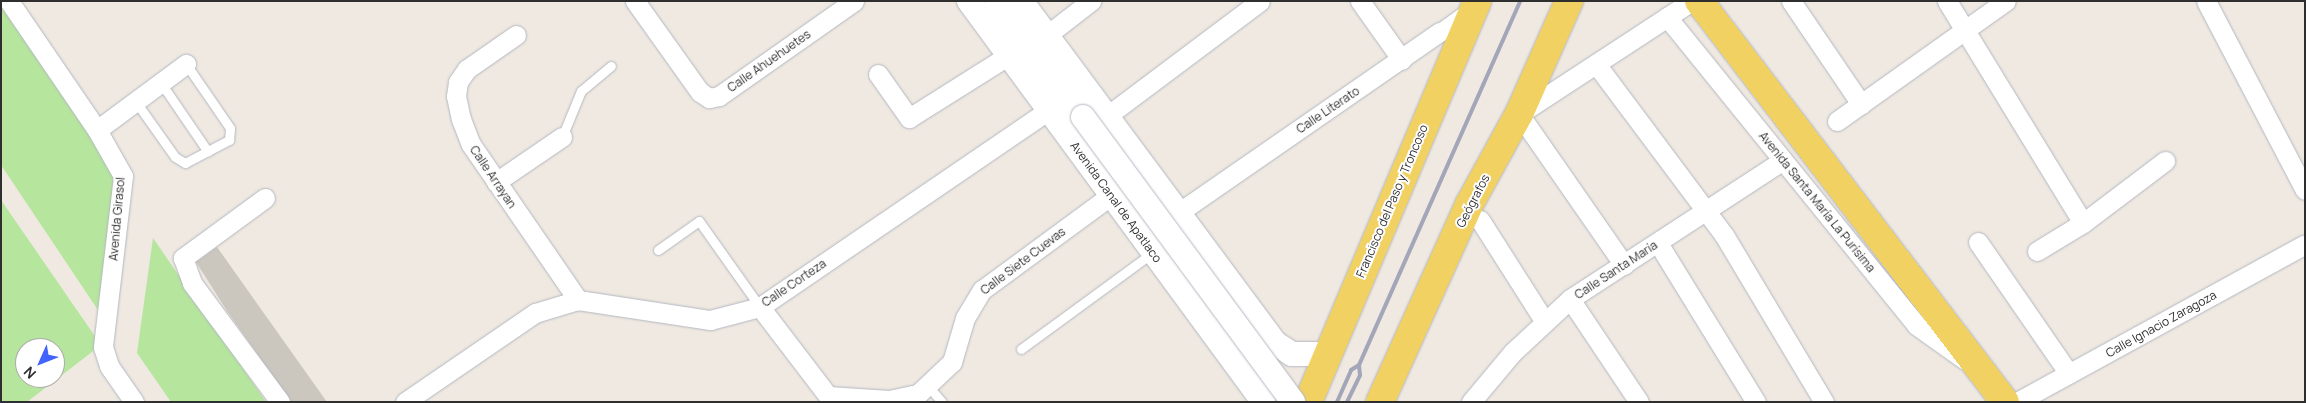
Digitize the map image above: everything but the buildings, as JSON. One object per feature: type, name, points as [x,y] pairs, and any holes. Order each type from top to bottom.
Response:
[{"type":"main road","name":"Geógrafos","points":[[1380,402],[1470,204],[1519,114],[1569,1]]},
{"type":"main road","name":"Avenida Santa María La Purísima","points":[[1699,1],[1919,293],[2005,402]]},
{"type":"main road","name":"Francisco del Paso y Troncoso","points":[[1308,402],[1477,3]]},
{"type":"street","name":"Avenida Girasol","points":[[9,1],[98,130],[123,176],[102,346],[109,366],[134,402]]},
{"type":"street","name":"Calle Ahuehuetes","points":[[635,1],[700,92],[709,98],[719,96],[854,1]]},
{"type":"street","name":"Avenida Canal de Apatlaco","points":[[969,1],[1110,196],[1264,402]]},
{"type":"street","points":[[997,1],[1293,402]]},
{"type":"street","points":[[1022,1],[1275,343],[1292,354],[1328,354]]},
{"type":"street","points":[[1047,35],[1092,1]]},
{"type":"street","points":[[1107,116],[1260,1]]},
{"type":"street","points":[[1360,1],[1402,60]]},
{"type":"street","points":[[1624,265],[1519,114],[1692,1]]},
{"type":"street","points":[[1791,1],[1861,104]]},
{"type":"street","points":[[1947,1],[2083,223]]},
{"type":"street","points":[[1832,125],[2006,1]]},
{"type":"street","points":[[2206,1],[2305,190]]},
{"type":"street","name":"Calle Literato","points":[[1178,213],[1402,60],[1477,3]]},
{"type":"street","name":"Avenida Santa María La Purísima","points":[[1667,17],[1916,325],[1981,372]]},
{"type":"street","name":"Calle Arrayan","points":[[516,36],[467,70],[458,82],[456,96],[470,143],[578,300]]},
{"type":"street","points":[[878,74],[909,118],[1009,55]]},
{"type":"street","points":[[98,130],[186,64]]},
{"type":"street","points":[[1596,64],[1707,211],[1824,402]]},
{"type":"street","name":"Calle Corteza","points":[[405,402],[535,313],[578,300],[710,320],[760,307],[1049,110]]},
{"type":"street","points":[[496,182],[562,137]]},
{"type":"street","name":"Calle Santa María","points":[[1471,402],[1545,322],[1570,299],[1782,161]]},
{"type":"street","points":[[2036,251],[2083,223],[2165,161]]},
{"type":"street","name":"Calle Siete Cuevas","points":[[760,307],[826,399],[889,400],[918,394],[952,362],[965,318],[982,290],[1110,196]]},
{"type":"street","points":[[265,198],[183,258],[192,283],[280,402]]},
{"type":"street","points":[[1480,220],[1545,322]]},
{"type":"street","points":[[1978,242],[2070,374]]},
{"type":"street","points":[[1658,243],[1756,402]]},
{"type":"street","name":"Calle Ignacio Zaragoza","points":[[2017,402],[2305,244]]},
{"type":"street","points":[[1570,299],[1639,402]]},
{"type":"street","points":[[1221,345],[1243,339],[1250,330],[1252,314]]},
{"type":"lane","points":[[136,102],[175,157],[185,164],[229,140],[230,128],[186,64]]},
{"type":"lane","points":[[562,137],[581,91],[611,66]]},
{"type":"lane","points":[[161,83],[208,152]]},
{"type":"lane","points":[[658,250],[699,221],[760,307]]},
{"type":"lane","points":[[1021,349],[1152,253]]},
{"type":"lane","points":[[928,386],[942,402]]},
{"type":"green space","points":[[1,1],[119,171],[102,316],[1,165]]},
{"type":"green space","points":[[1,200],[101,345],[65,373],[65,338],[15,338],[15,388],[45,388],[27,402],[1,402]]},
{"type":"green space","points":[[153,238],[266,402],[171,402],[137,353]]},
{"type":"railway","points":[[1347,402],[1360,375],[1359,365],[1520,1]]},
{"type":"railway","points":[[1337,402],[1351,370],[1359,365]]}]
